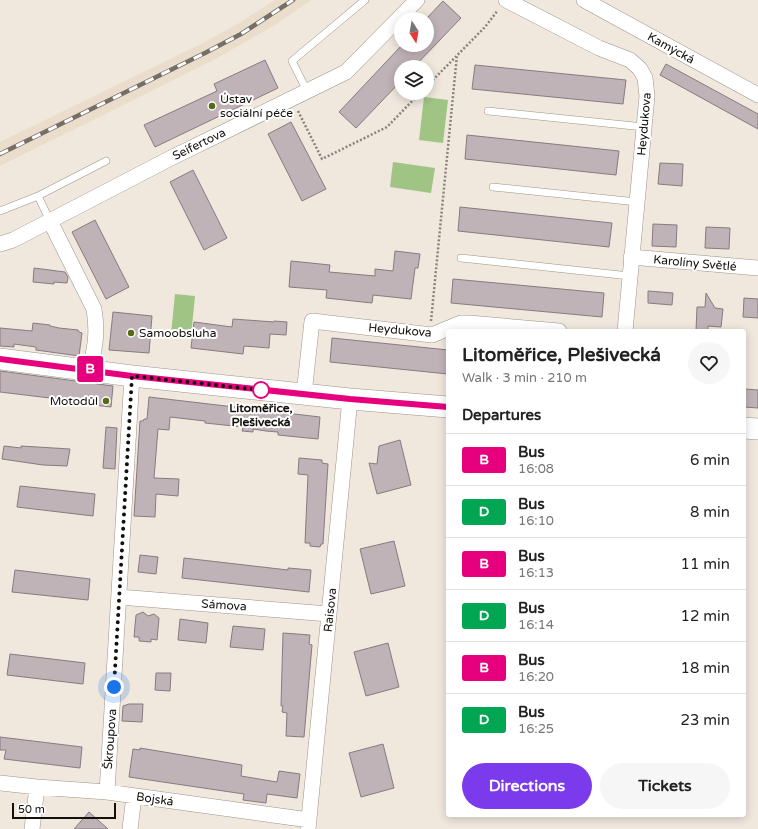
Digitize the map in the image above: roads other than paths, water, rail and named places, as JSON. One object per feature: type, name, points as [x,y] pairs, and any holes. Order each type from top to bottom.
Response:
[{"type":"street","name":"Seifertova","points":[[0,244],[13,240],[170,159],[349,70],[417,0]]},
{"type":"street","name":"Kamýcká","points":[[584,0],[758,95]]},
{"type":"street","name":"Heydukova","points":[[504,3],[598,48],[630,60],[640,69],[645,78],[647,88],[644,127],[624,329]]},
{"type":"street","points":[[50,221],[94,310],[96,340],[90,370]]},
{"type":"street","name":"Karolíny Světlé","points":[[631,258],[758,268]]},
{"type":"street","name":"Heydukova","points":[[304,394],[312,321],[432,335],[446,329]]},
{"type":"street","name":"Heydukova","points":[[446,329],[461,323],[468,323],[536,329]]},
{"type":"street","points":[[0,359],[132,376],[350,399],[446,407]]},
{"type":"street","name":"Škroupova","points":[[107,792],[132,376]]},
{"type":"street","name":"Raisova","points":[[309,825],[350,399]]},
{"type":"street","points":[[746,428],[758,429]]},
{"type":"street","name":"Sámova","points":[[119,597],[329,614]]},
{"type":"street","name":"Bojská","points":[[0,783],[107,792],[309,825]]},
{"type":"street","points":[[32,829],[37,787]]},
{"type":"street","points":[[130,829],[134,796]]},
{"type":"lane","points":[[307,91],[292,61],[365,0]]},
{"type":"lane","points":[[488,111],[644,127]]},
{"type":"lane","points":[[0,211],[38,196],[106,161]]},
{"type":"lane","points":[[493,187],[637,202]]},
{"type":"lane","points":[[38,196],[50,221]]},
{"type":"lane","points":[[461,258],[630,276]]},
{"type":"railway","points":[[0,154],[205,53],[241,34],[293,0]]},
{"type":"place","name":"Ústav sociální péče","points":[[212,106]]},
{"type":"place","name":"Samoobsluha","points":[[131,333]]},
{"type":"place","name":"Litoměřice, Plešivecká","points":[[261,390]]},
{"type":"place","name":"Motodůl","points":[[106,401]]}]
